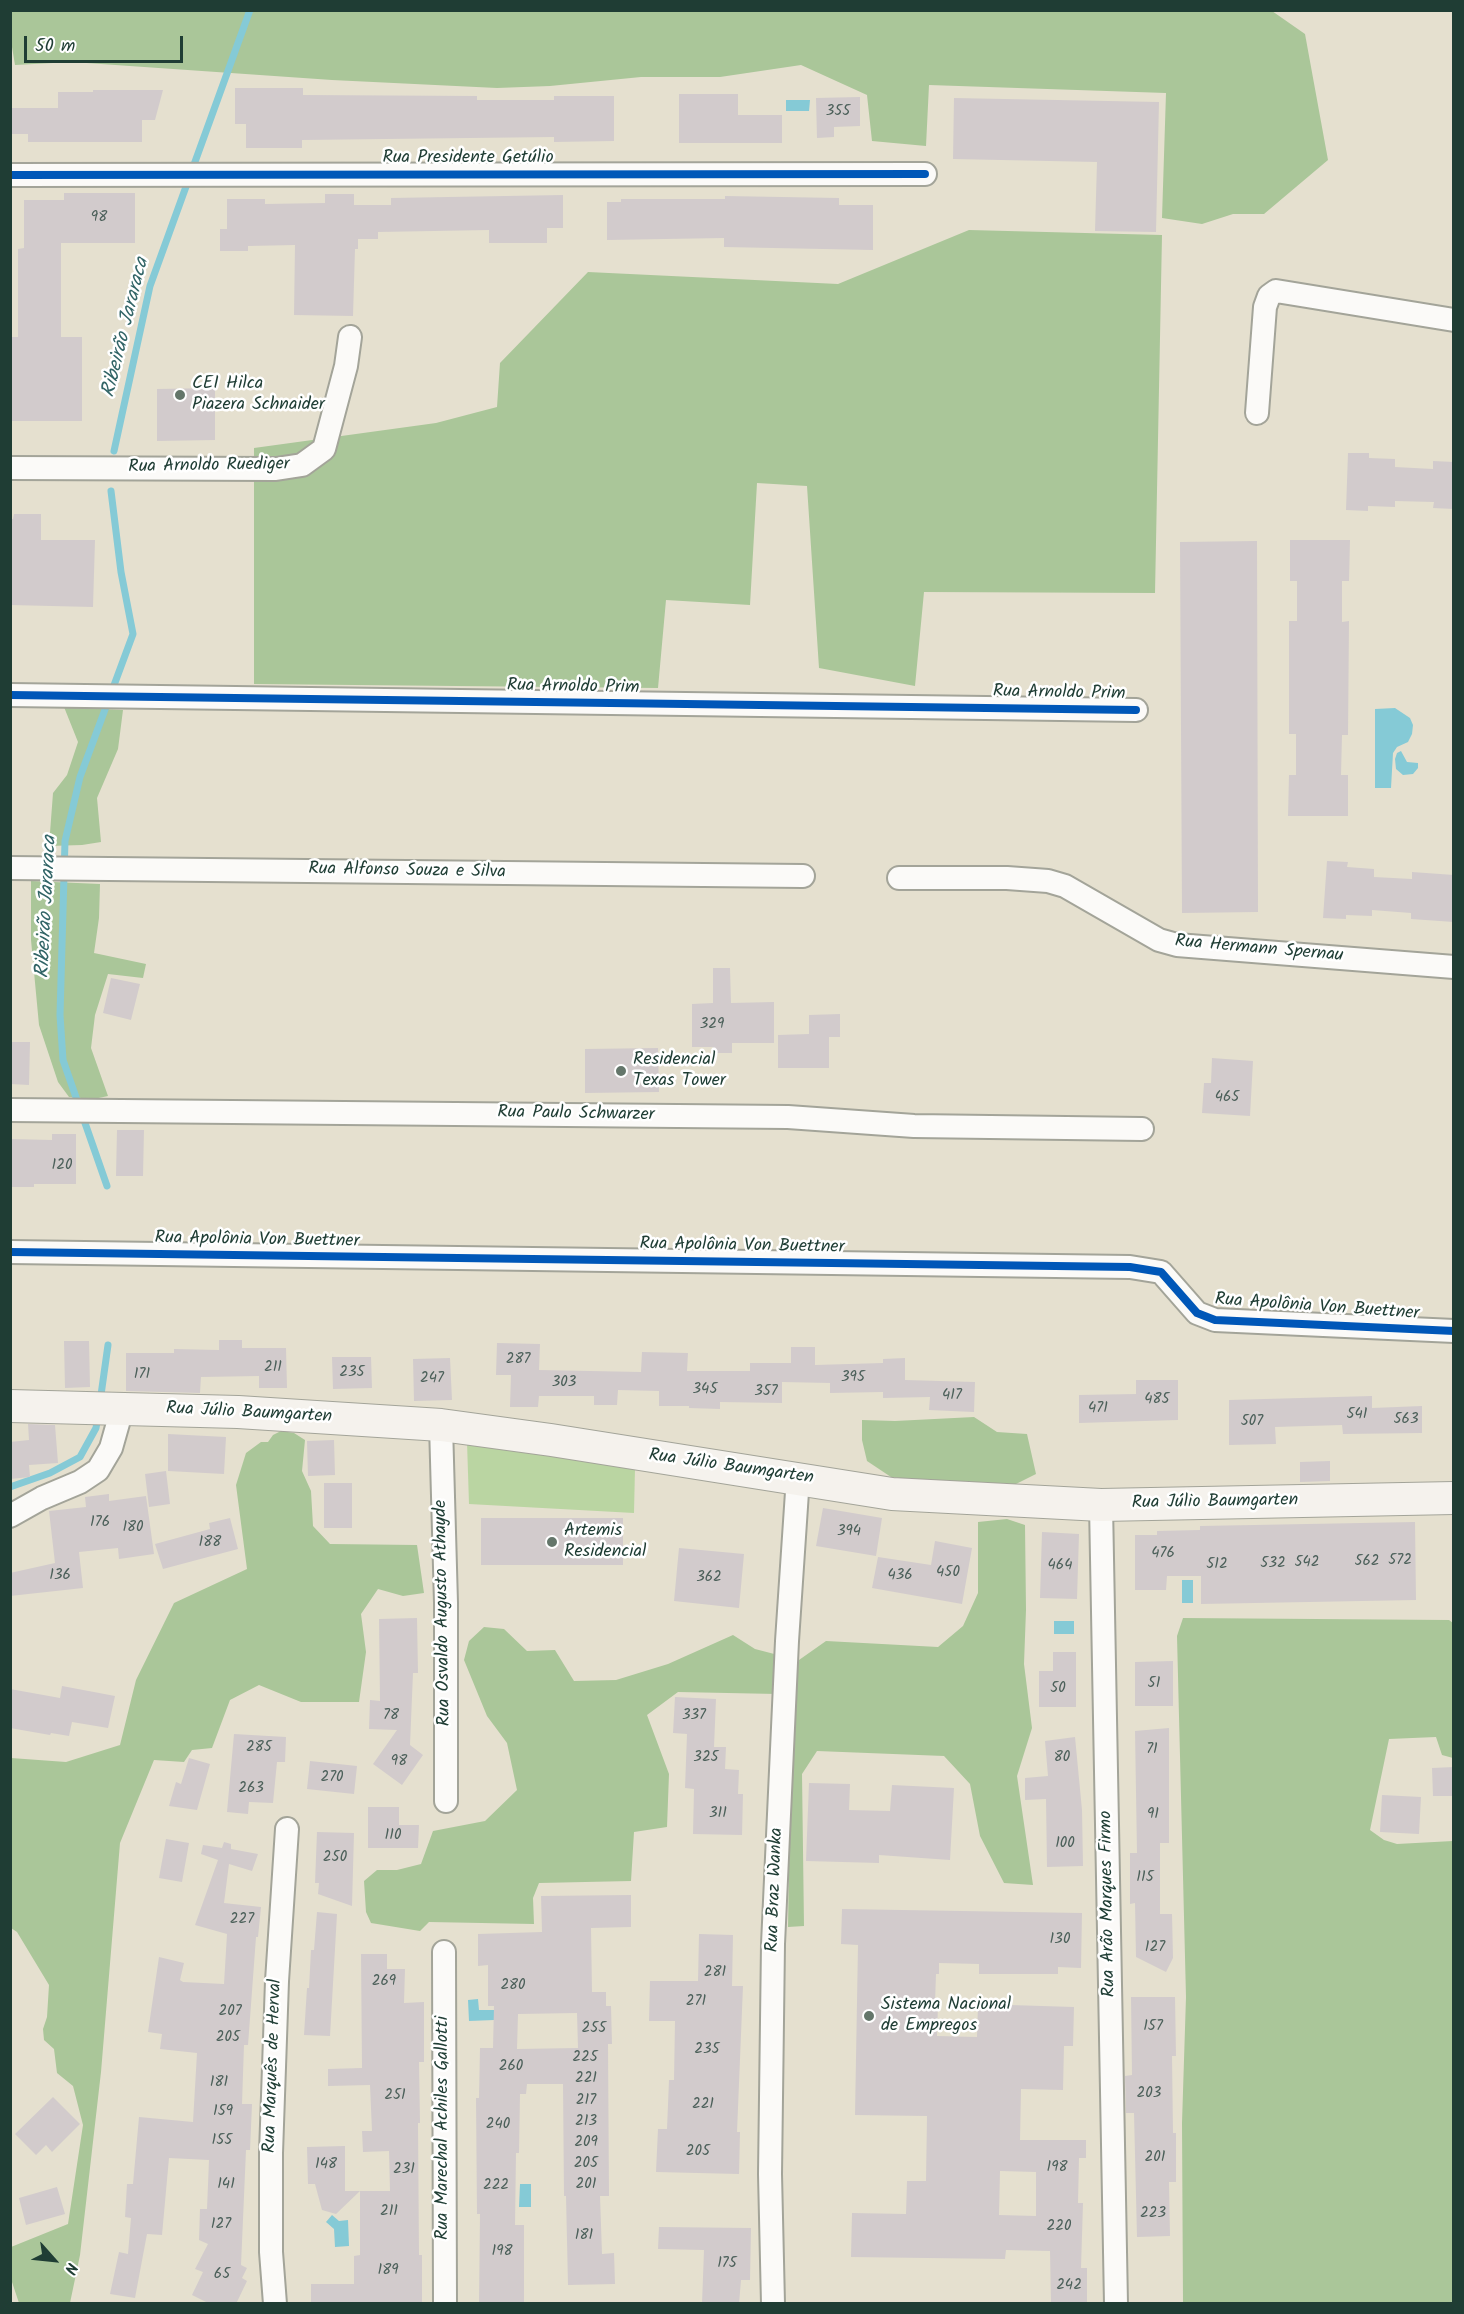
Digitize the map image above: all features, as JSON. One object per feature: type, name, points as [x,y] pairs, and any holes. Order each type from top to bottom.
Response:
[{"type":"street","name":"Rua Presidente Getúlio","points":[[10,175],[925,174]]},
{"type":"street","points":[[1257,413],[1265,307],[1269,296],[1276,291],[1454,320]]},
{"type":"street","name":"Rua Arnoldo Ruediger","points":[[10,468],[276,469],[302,465],[324,448],[346,366],[350,337]]},
{"type":"street","name":"Rua Arnoldo Prim","points":[[10,695],[1136,710]]},
{"type":"street","name":"Rua Alfonso Souza e Silva","points":[[10,868],[803,876]]},
{"type":"street","name":"Rua Hermann Spernau","points":[[899,878],[1007,878],[1048,881],[1065,886],[1159,940],[1177,945],[1454,967]]},
{"type":"street","name":"Rua Paulo Schwarzer","points":[[10,1110],[776,1117],[914,1126],[1142,1129]]},
{"type":"street","name":"Rua Apolônia Von Buettner","points":[[10,1252],[1130,1267],[1161,1272],[1197,1313],[1215,1320],[1454,1331]]},
{"type":"street","name":"Rua Júlio Baumgarten","points":[[10,1406],[238,1412],[441,1425],[798,1477],[892,1494],[1101,1505],[1454,1498]]},
{"type":"street","points":[[10,1516],[42,1498],[80,1482],[98,1470],[111,1448],[107,1409]]},
{"type":"street","name":"Rua Osvaldo Augusto Athayde","points":[[441,1425],[446,1603],[446,1801]]},
{"type":"street","name":"Rua Braz Wanka","points":[[773,2304],[770,2174],[773,1944],[787,1641],[798,1477]]},
{"type":"street","name":"Rua Arão Marques Firmo","points":[[1101,1505],[1116,2304]]},
{"type":"street","name":"Rua Marquês de Herval","points":[[275,2304],[271,2252],[271,2153],[277,1981],[286,1829]]},
{"type":"street","name":"Rua Marechal Achiles Gallotti","points":[[444,1952],[445,2304]]},
{"type":"green space","points":[[10,11],[1272,11],[1305,34],[1328,160],[1264,214],[1233,214],[1202,224],[1162,218],[1166,93],[929,85],[926,146],[872,141],[867,95],[801,65],[720,77],[641,77],[550,86],[497,88],[332,80],[72,62],[15,65]]},
{"type":"green space","points":[[969,230],[1162,235],[1155,593],[924,592],[915,686],[819,668],[807,486],[757,483],[750,605],[666,600],[658,688],[254,684],[254,448],[436,423],[497,407],[500,363],[588,272],[838,284]]},
{"type":"green space","points":[[64,707],[123,710],[118,749],[97,798],[101,842],[49,846],[53,793],[67,775],[78,742]]},
{"type":"green space","points":[[31,881],[100,884],[99,918],[94,953],[146,964],[143,978],[108,974],[95,1015],[91,1048],[108,1096],[94,1099],[69,1097],[58,1082],[39,1025],[31,940]]},
{"type":"green space","points":[[974,1417],[997,1432],[1027,1434],[1036,1474],[1014,1485],[943,1483],[891,1477],[867,1461],[862,1440],[862,1420],[895,1421]]},
{"type":"green space","points":[[281,1431],[294,1433],[305,1440],[302,1471],[311,1491],[313,1526],[330,1544],[417,1545],[424,1593],[403,1596],[378,1589],[361,1614],[366,1652],[359,1702],[301,1702],[259,1685],[230,1700],[212,1748],[192,1750],[184,1762],[154,1760],[120,1843],[101,2072],[80,2255],[70,2303],[19,2303],[11,2279],[11,2247],[68,2224],[83,2125],[73,2086],[57,2073],[54,2049],[44,2040],[43,2029],[47,2017],[49,1985],[17,1932],[11,1928],[11,1758],[66,1762],[120,1745],[136,1680],[174,1603],[247,1569],[236,1485],[246,1453],[261,1442],[268,1442],[273,1435]]},
{"type":"green space","points":[[467,1442],[635,1468],[634,1513],[469,1504]]},
{"type":"green space","points":[[1007,1519],[1025,1525],[1024,1664],[1032,1728],[1017,1776],[1033,1885],[1004,1883],[980,1836],[970,1784],[944,1756],[817,1751],[802,1774],[804,1926],[788,1927],[792,1678],[799,1660],[826,1641],[938,1647],[963,1626],[978,1593],[978,1522]]},
{"type":"green space","points":[[1183,1618],[1449,1620],[1453,1623],[1453,1758],[1442,1755],[1436,1737],[1389,1739],[1370,1830],[1384,1840],[1397,1844],[1453,1841],[1453,2303],[1183,2303],[1182,2123],[1186,1997],[1177,1636]]},
{"type":"green space","points":[[484,1627],[504,1629],[527,1651],[555,1650],[574,1681],[616,1680],[668,1664],[733,1635],[755,1649],[782,1656],[777,1694],[678,1692],[647,1715],[669,1774],[667,1827],[634,1832],[631,1881],[539,1883],[533,1898],[534,1924],[429,1922],[420,1931],[371,1923],[366,1912],[364,1881],[377,1870],[397,1870],[421,1864],[433,1831],[485,1821],[517,1790],[507,1743],[487,1716],[464,1660],[469,1641]]},
{"type":"water","points":[[786,100],[810,100],[809,111],[786,111]]},
{"type":"water","points":[[1395,708],[1410,718],[1413,725],[1412,734],[1408,742],[1397,747],[1393,753],[1391,788],[1375,788],[1375,709]]},
{"type":"water","points":[[1401,751],[1407,762],[1418,763],[1418,768],[1413,774],[1403,775],[1396,769],[1395,759],[1397,753]]},
{"type":"water","points":[[1182,1580],[1193,1580],[1193,1603],[1182,1603]]},
{"type":"water","points":[[1054,1621],[1074,1621],[1074,1634],[1054,1634]]},
{"type":"water","points":[[478,1999],[479,2010],[494,2010],[494,2020],[469,2021],[468,2000]]},
{"type":"water","points":[[520,2184],[531,2184],[531,2207],[519,2207]]},
{"type":"water","points":[[332,2215],[339,2221],[348,2220],[349,2246],[335,2247],[334,2229],[326,2222]]},
{"type":"building","points":[[235,88],[303,88],[303,95],[477,96],[477,100],[554,100],[554,96],[614,96],[614,141],[554,142],[554,137],[302,140],[302,148],[246,148],[246,124],[235,124]]},
{"type":"building","points":[[93,90],[163,90],[155,120],[142,120],[142,142],[28,142],[28,134],[10,134],[10,108],[58,108],[58,92],[93,92]]},
{"type":"building","points":[[679,94],[738,94],[738,115],[782,115],[782,143],[679,143]]},
{"type":"building","points":[[860,97],[860,126],[834,127],[834,137],[817,138],[816,98]]},
{"type":"building","points":[[954,98],[1159,102],[1156,232],[1095,231],[1097,162],[953,159]]},
{"type":"building","points":[[64,193],[135,193],[135,243],[61,243],[61,337],[82,337],[82,421],[10,421],[10,337],[18,337],[18,249],[24,248],[24,200],[64,200]]},
{"type":"building","points":[[325,194],[354,194],[354,205],[391,205],[391,198],[563,195],[563,228],[547,228],[547,243],[489,243],[489,230],[378,232],[378,239],[358,239],[358,249],[355,249],[353,316],[294,315],[295,245],[248,246],[248,251],[220,251],[220,229],[227,229],[227,199],[265,199],[265,204],[325,203]]},
{"type":"building","points":[[725,196],[839,198],[839,205],[873,205],[873,250],[724,247],[724,238],[607,240],[607,202],[621,202],[621,199],[725,199]]},
{"type":"building","points":[[215,388],[215,440],[157,441],[157,389]]},
{"type":"building","points":[[1348,453],[1369,453],[1369,458],[1395,459],[1395,467],[1433,469],[1433,461],[1454,462],[1454,509],[1433,508],[1434,502],[1395,501],[1395,507],[1368,506],[1368,511],[1346,510]]},
{"type":"building","points":[[14,514],[41,514],[41,540],[95,540],[93,607],[10,605],[10,519],[13,519]]},
{"type":"building","points":[[1290,540],[1350,540],[1349,581],[1342,581],[1342,622],[1349,621],[1348,735],[1342,735],[1341,775],[1348,775],[1348,816],[1288,816],[1289,775],[1296,775],[1296,734],[1289,734],[1289,621],[1297,621],[1297,581],[1290,581]]},
{"type":"building","points":[[1257,541],[1258,912],[1182,913],[1180,542]]},
{"type":"building","points":[[1327,861],[1348,862],[1347,867],[1374,869],[1374,877],[1412,879],[1412,872],[1454,875],[1454,922],[1411,919],[1411,913],[1372,910],[1372,916],[1346,915],[1346,919],[1323,918]]},
{"type":"building","points":[[713,968],[730,968],[731,1003],[774,1002],[774,1043],[732,1043],[732,1053],[713,1053],[713,1047],[692,1047],[692,1004],[713,1003]]},
{"type":"building","points":[[111,978],[140,984],[131,1020],[103,1013]]},
{"type":"building","points":[[840,1014],[840,1037],[829,1037],[829,1068],[778,1068],[778,1035],[809,1034],[809,1015]]},
{"type":"building","points":[[10,1042],[30,1042],[29,1085],[10,1084]]},
{"type":"building","name":"Residencial Texas Tower","points":[[658,1048],[659,1092],[585,1093],[585,1049]]},
{"type":"building","points":[[1212,1058],[1253,1061],[1250,1116],[1202,1113],[1204,1083],[1211,1083]]},
{"type":"building","points":[[117,1130],[144,1130],[143,1176],[116,1176]]},
{"type":"building","points":[[52,1134],[76,1134],[76,1184],[34,1184],[34,1187],[10,1187],[10,1139],[52,1140]]},
{"type":"building","points":[[219,1340],[242,1340],[242,1348],[286,1348],[287,1388],[259,1388],[259,1376],[201,1377],[200,1393],[126,1391],[126,1353],[174,1353],[174,1349],[219,1350]]},
{"type":"building","points":[[64,1341],[89,1341],[90,1387],[65,1388]]},
{"type":"building","points":[[497,1343],[540,1344],[539,1370],[641,1372],[642,1352],[688,1353],[687,1371],[750,1371],[750,1363],[791,1363],[791,1347],[815,1347],[815,1365],[883,1363],[883,1359],[905,1358],[905,1380],[975,1382],[974,1412],[929,1410],[930,1397],[883,1398],[883,1392],[830,1393],[830,1383],[782,1382],[782,1403],[720,1402],[720,1409],[659,1406],[659,1391],[618,1390],[617,1405],[594,1405],[594,1396],[539,1396],[538,1407],[510,1407],[511,1375],[496,1375]]},
{"type":"building","points":[[332,1357],[371,1357],[372,1388],[333,1389]]},
{"type":"building","points":[[450,1358],[452,1400],[414,1401],[413,1359]]},
{"type":"building","points":[[1136,1380],[1178,1380],[1178,1420],[1079,1423],[1079,1395],[1136,1394]]},
{"type":"building","points":[[1372,1396],[1372,1408],[1422,1406],[1422,1433],[1343,1434],[1342,1425],[1275,1427],[1276,1444],[1229,1445],[1229,1400]]},
{"type":"building","points":[[28,1424],[55,1425],[58,1463],[29,1465],[30,1477],[10,1479],[10,1442],[29,1440]]},
{"type":"building","points":[[168,1434],[226,1437],[224,1474],[168,1471]]},
{"type":"building","points":[[334,1440],[335,1475],[308,1476],[307,1441]]},
{"type":"building","points":[[1330,1461],[1330,1481],[1300,1482],[1300,1462]]},
{"type":"building","points":[[166,1471],[170,1504],[149,1507],[145,1474]]},
{"type":"building","points":[[324,1483],[352,1483],[352,1528],[324,1528]]},
{"type":"building","points":[[109,1494],[109,1501],[146,1496],[154,1554],[119,1559],[118,1548],[79,1552],[83,1588],[10,1596],[10,1573],[55,1563],[49,1511],[86,1507],[85,1497]]},
{"type":"building","points":[[823,1508],[882,1518],[876,1556],[816,1546]]},
{"type":"building","points":[[230,1518],[238,1549],[163,1569],[155,1544],[210,1529],[209,1523]]},
{"type":"building","name":"Artemis Residencial","points":[[481,1518],[623,1518],[623,1565],[481,1565]]},
{"type":"building","points":[[1415,1522],[1416,1600],[1201,1604],[1201,1576],[1167,1576],[1166,1590],[1135,1590],[1135,1535],[1157,1535],[1157,1531],[1200,1530],[1200,1526]]},
{"type":"building","points":[[1042,1532],[1079,1534],[1077,1599],[1040,1598]]},
{"type":"building","points":[[935,1541],[972,1548],[962,1604],[872,1588],[878,1557],[931,1565]]},
{"type":"building","points":[[679,1548],[744,1554],[739,1608],[674,1601]]},
{"type":"building","points":[[417,1618],[418,1673],[413,1673],[410,1745],[423,1755],[402,1785],[373,1764],[397,1730],[369,1729],[370,1700],[380,1701],[379,1619]]},
{"type":"building","points":[[1053,1652],[1076,1652],[1076,1707],[1039,1707],[1039,1671],[1053,1671]]},
{"type":"building","points":[[1173,1661],[1173,1706],[1135,1706],[1135,1662]]},
{"type":"building","points":[[62,1686],[115,1696],[108,1728],[72,1722],[69,1736],[10,1728],[10,1689],[60,1698]]},
{"type":"building","points":[[675,1697],[716,1699],[714,1747],[726,1747],[725,1769],[739,1770],[738,1794],[743,1794],[742,1835],[693,1834],[694,1789],[685,1788],[687,1734],[673,1733]]},
{"type":"building","points":[[1169,1728],[1169,1843],[1160,1843],[1160,1914],[1172,1914],[1173,1958],[1166,1972],[1136,1957],[1135,1903],[1130,1904],[1130,1853],[1137,1853],[1135,1731]]},
{"type":"building","points":[[234,1734],[286,1737],[285,1762],[277,1762],[273,1803],[249,1802],[248,1814],[227,1812]]},
{"type":"building","points":[[1075,1737],[1082,1810],[1083,1866],[1047,1867],[1046,1799],[1025,1800],[1025,1778],[1048,1776],[1045,1741]]},
{"type":"building","points":[[189,1758],[210,1764],[197,1810],[169,1806],[176,1782],[181,1784]]},
{"type":"building","points":[[310,1761],[357,1766],[354,1794],[307,1789]]},
{"type":"building","points":[[1454,1767],[1454,1796],[1433,1796],[1432,1768]]},
{"type":"building","points":[[809,1783],[850,1784],[849,1810],[890,1811],[892,1785],[954,1788],[950,1860],[879,1855],[879,1863],[806,1861]]},
{"type":"building","points":[[1382,1795],[1421,1797],[1419,1834],[1380,1832]]},
{"type":"building","points":[[368,1807],[399,1807],[399,1825],[419,1825],[418,1848],[368,1848]]},
{"type":"building","points":[[317,1832],[354,1833],[352,1906],[318,1894],[319,1883],[315,1883]]},
{"type":"building","points":[[166,1839],[189,1843],[182,1882],[159,1878]]},
{"type":"building","points":[[224,1842],[231,1844],[231,1849],[258,1854],[252,1871],[229,1864],[224,1903],[261,1907],[258,1937],[256,1937],[248,2045],[244,2045],[242,2104],[252,2104],[250,2150],[246,2150],[241,2265],[247,2268],[242,2278],[247,2281],[236,2304],[210,2304],[192,2295],[203,2272],[195,2269],[208,2244],[199,2240],[200,2209],[207,2209],[209,2160],[169,2158],[162,2235],[147,2234],[135,2298],[110,2294],[119,2252],[128,2254],[131,2218],[125,2217],[127,2184],[133,2184],[139,2117],[193,2122],[197,2053],[160,2049],[162,2034],[148,2032],[159,1957],[184,1963],[180,1980],[183,1982],[224,1984],[227,1934],[195,1925],[218,1860],[201,1854],[203,1845],[222,1848]]},
{"type":"building","points":[[631,1895],[631,1927],[591,1928],[592,1992],[606,1992],[606,2006],[611,2006],[612,2044],[608,2044],[609,2196],[600,2196],[602,2254],[614,2253],[615,2284],[568,2285],[563,2084],[527,2084],[526,2094],[520,2094],[515,2225],[524,2225],[524,2304],[479,2304],[480,2214],[477,2214],[476,2098],[479,2098],[480,2048],[493,2048],[494,2006],[488,2006],[488,1965],[478,1966],[478,1934],[542,1932],[541,1896]],"holes":[[[577,2013],[578,2048],[517,2049],[518,2014]]]},
{"type":"building","points":[[842,1909],[1082,1913],[1081,1968],[1058,1967],[1058,1974],[979,1974],[979,1964],[939,1963],[939,1974],[936,1974],[935,2003],[938,2003],[937,2036],[977,2037],[978,2004],[1074,2007],[1073,2046],[1064,2046],[1063,2090],[1021,2089],[1020,2140],[1086,2140],[1086,2158],[1079,2158],[1078,2203],[1083,2203],[1081,2268],[1087,2268],[1087,2304],[1051,2304],[1050,2251],[1006,2250],[1005,2259],[851,2257],[852,2213],[906,2214],[907,2181],[926,2181],[927,2116],[855,2115],[858,1945],[841,1944]],"holes":[[[1000,2171],[1036,2172],[1036,2216],[999,2215]]]},
{"type":"building","points":[[317,1912],[337,1914],[330,2036],[304,2035],[311,1950],[314,1950]]},
{"type":"building","points":[[699,1934],[733,1935],[732,1986],[743,1986],[737,2132],[740,2132],[739,2174],[656,2172],[658,2129],[667,2129],[669,2080],[674,2080],[675,2021],[649,2021],[650,1981],[698,1981]]},
{"type":"building","points":[[361,1954],[387,1954],[387,1969],[405,1969],[404,2003],[424,2002],[424,2062],[419,2062],[420,2123],[418,2123],[419,2255],[422,2255],[422,2304],[311,2304],[311,2284],[354,2284],[354,2256],[360,2255],[360,2191],[390,2191],[389,2151],[363,2152],[362,2131],[372,2131],[370,2085],[328,2086],[328,2069],[362,2068]]},
{"type":"building","points":[[1131,1997],[1175,1997],[1176,2056],[1172,2056],[1176,2182],[1169,2182],[1170,2236],[1137,2237],[1134,2113],[1126,2113],[1125,2076],[1132,2075]]},
{"type":"building","points":[[53,2097],[80,2124],[52,2152],[46,2145],[36,2155],[15,2134]]},
{"type":"building","points":[[345,2146],[345,2191],[360,2191],[336,2214],[322,2210],[315,2184],[308,2184],[307,2147]]},
{"type":"building","points":[[57,2187],[65,2214],[26,2225],[19,2198]]},
{"type":"building","points":[[659,2227],[751,2228],[750,2280],[741,2280],[739,2304],[702,2304],[704,2250],[658,2249]]},
{"type":"waterway","name":"Ribeirão Jararaca","points":[[114,451],[150,286],[250,10]]},
{"type":"waterway","name":"Ribeirão Jararaca","points":[[107,1186],[63,1060],[60,1015],[65,841],[80,777],[133,634],[121,572],[111,491]]},
{"type":"waterway","name":"Ribeirão Jararaca","points":[[100,1402],[108,1345]]},
{"type":"waterway","name":"Ribeirão Jararaca","points":[[10,1487],[50,1473],[80,1457],[96,1428],[98,1416]]},
{"type":"cycle path","points":[[10,175],[925,174]]},
{"type":"cycle path","points":[[10,695],[1136,710]]},
{"type":"cycle path","points":[[10,1252],[1130,1267],[1161,1272],[1197,1313],[1215,1320],[1454,1331]]},
{"type":"place","name":"CEI Hilca Piazera Schnaider","points":[[180,395]]},
{"type":"place","name":"Residencial Texas Tower","points":[[621,1071]]},
{"type":"place","name":"Artemis Residencial","points":[[552,1542]]},
{"type":"place","name":"Sistema Nacional de Empregos","points":[[869,2016]]}]
